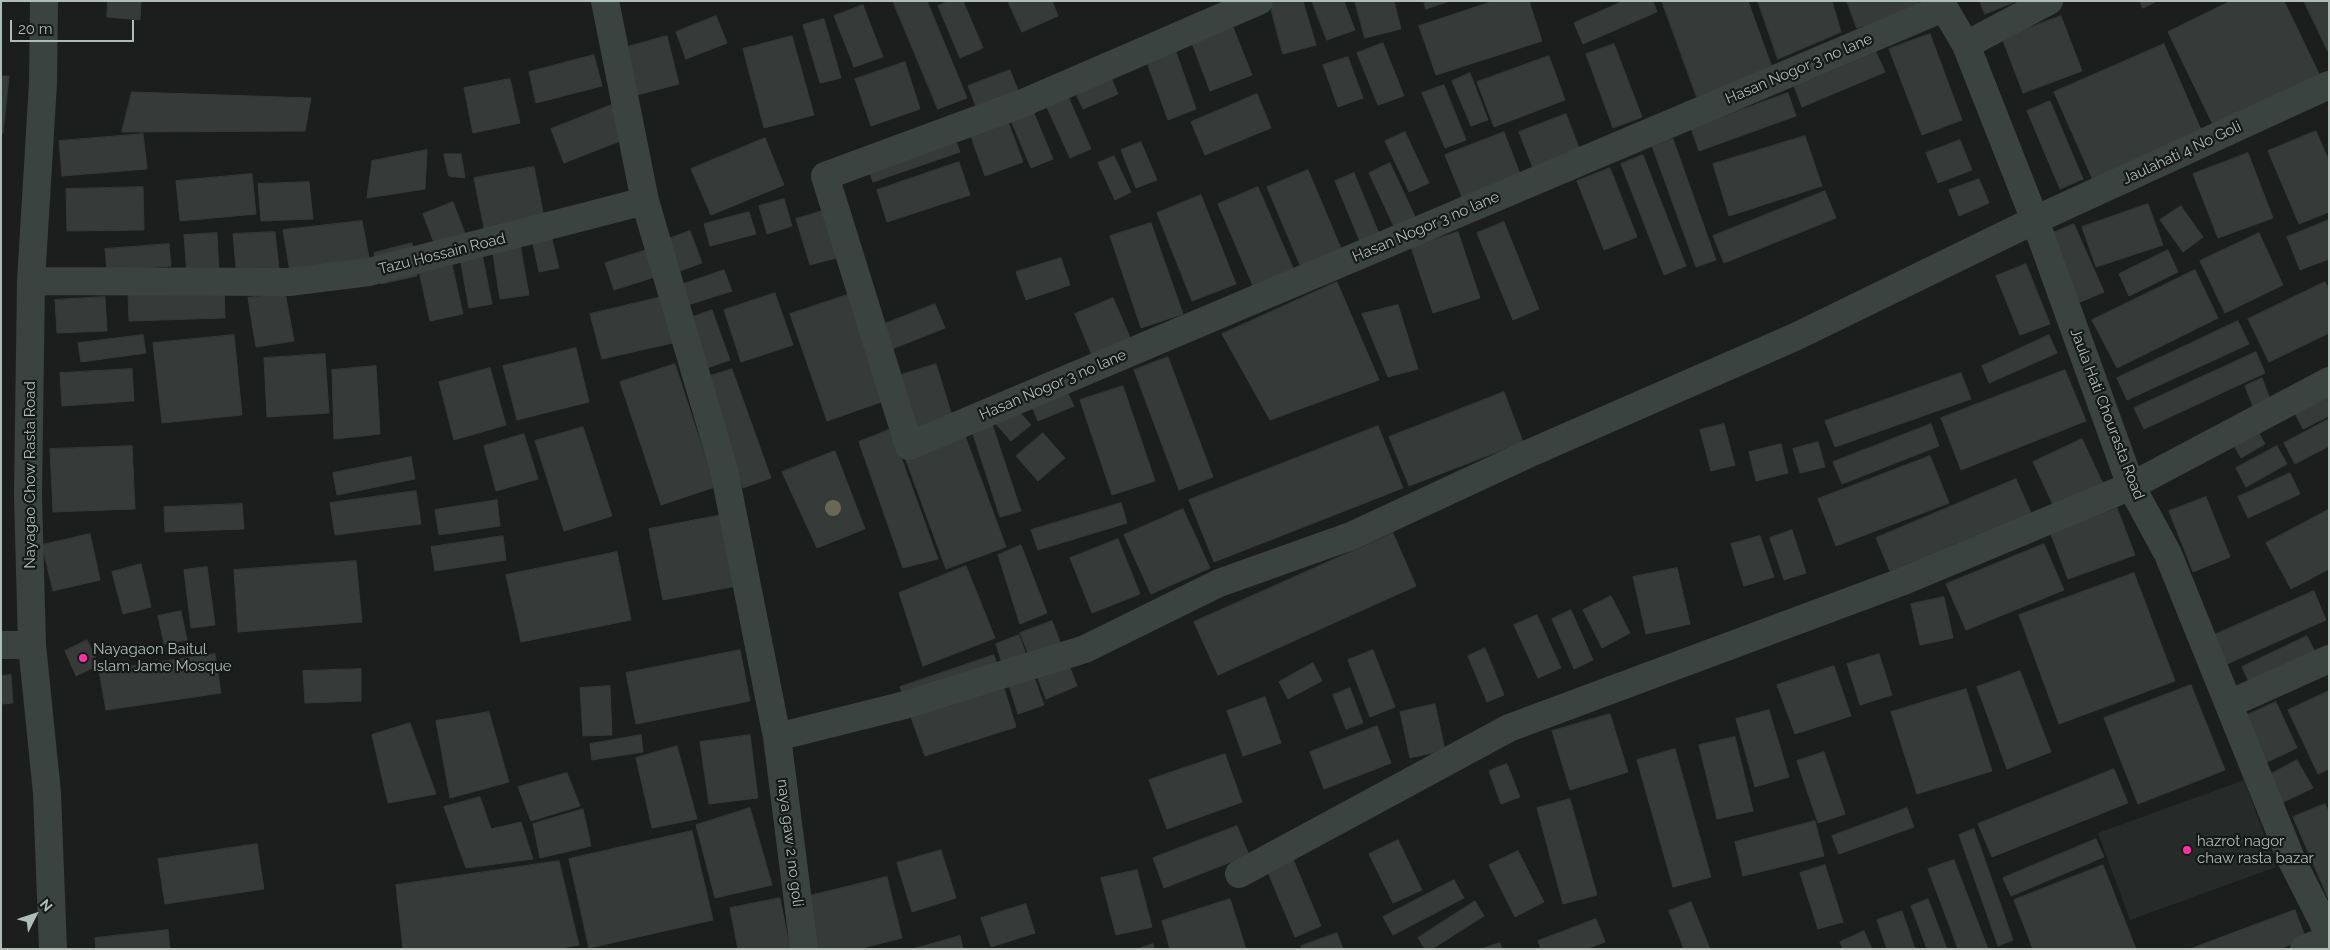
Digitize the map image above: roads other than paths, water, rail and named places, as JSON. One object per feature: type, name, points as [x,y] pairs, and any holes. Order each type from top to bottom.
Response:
[{"type":"street","name":"Nayagao Chow Rasta Road","points":[[44,1],[43,83],[31,281],[28,495],[32,645],[47,794],[53,949]]},
{"type":"street","points":[[605,1],[645,201]]},
{"type":"street","name":"Hasan Nogor 3 no lane","points":[[1259,1],[1023,103],[825,176],[909,446],[1941,5]]},
{"type":"street","points":[[1966,45],[2049,1]]},
{"type":"street","name":"Jaula Hati Chourasta Road","points":[[1941,5],[1966,45],[2035,220],[2131,486],[2168,554],[2292,861],[2329,934]]},
{"type":"street","name":"Jaulahati 4 No Goli","points":[[777,737],[905,705],[1085,649],[1219,583],[1351,536],[1530,453],[1795,337],[2035,220],[2329,85]]},
{"type":"street","name":"Tazu Hossain Road","points":[[31,281],[289,282],[352,274],[490,242],[645,201]]},
{"type":"street","name":"naya gaw 2 no goli","points":[[645,201],[724,470],[777,737],[804,949]]},
{"type":"street","points":[[1239,874],[1509,728],[1901,582],[2131,486],[2329,381]]},
{"type":"street","points":[[1,646],[32,645]]},
{"type":"street","points":[[2229,704],[2329,659]]},
{"type":"street","points":[[2304,949],[2329,939]]},
{"type":"place","name":"Nayagaon Baitul Islam Jame Mosque","points":[[83,658]]},
{"type":"place","name":"hazrot nagor chaw rasta bazar","points":[[2187,850]]}]
